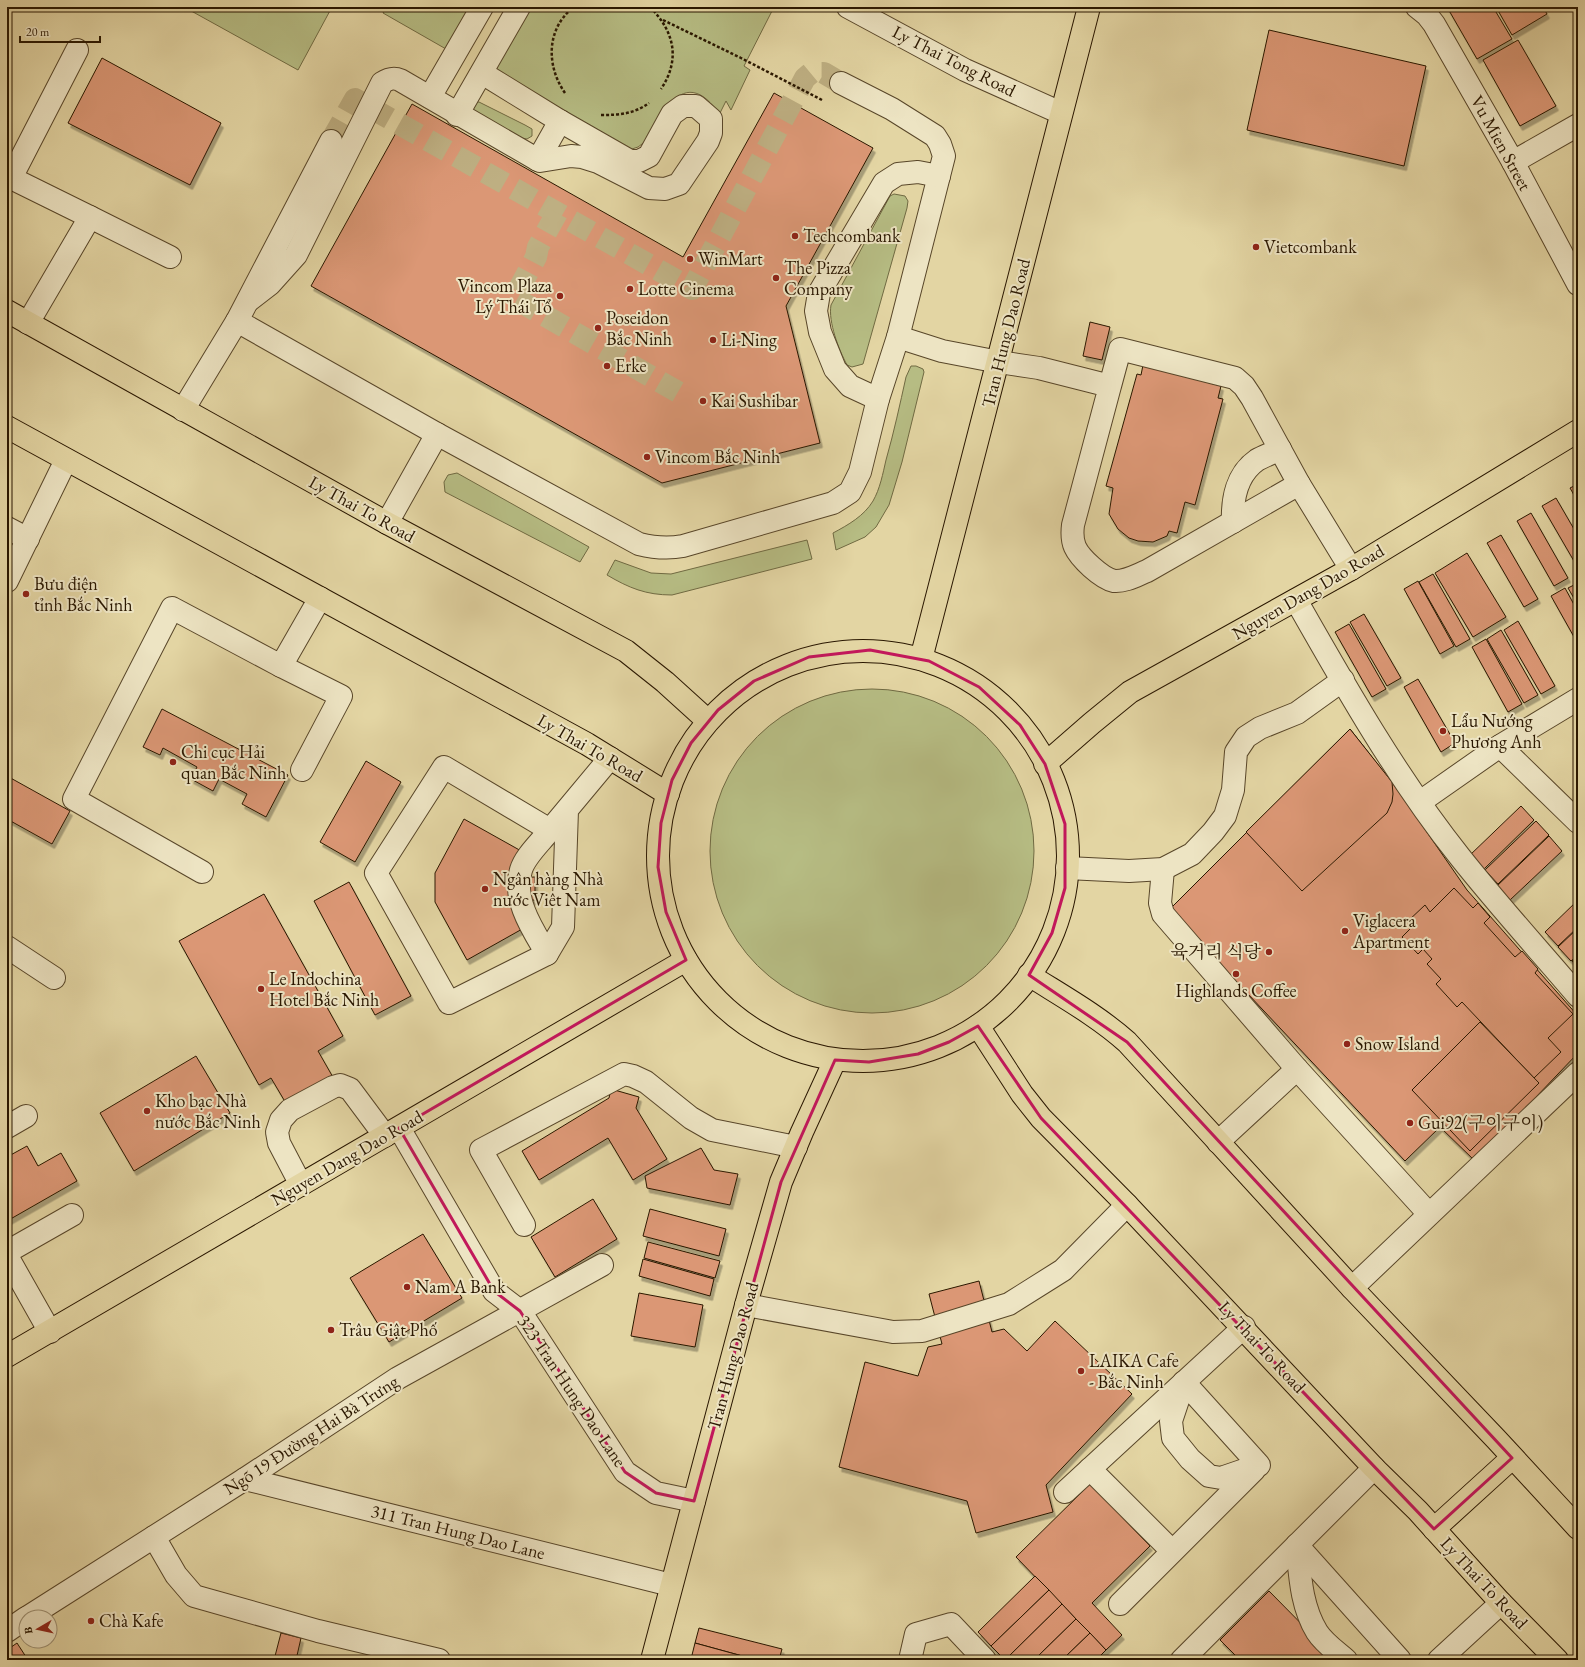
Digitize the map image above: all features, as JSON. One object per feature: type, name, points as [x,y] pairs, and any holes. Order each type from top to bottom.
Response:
[{"type":"main road","name":"Tran Hung Dao Road","points":[[922,659],[1089,7]]},
{"type":"main road","name":"Ly Thai To Road","points":[[7,311],[387,523],[626,651],[665,682],[708,721]]},
{"type":"main road","name":"Ly Thai To Road","points":[[7,428],[587,744],[668,794]]},
{"type":"main road","name":"Nguyen Dang Dao Road","points":[[1045,764],[1130,692],[1351,569],[1578,431]]},
{"type":"main road","points":[[870,650],[922,659],[967,679],[1001,704],[1028,736],[1045,764],[1057,793],[1065,824],[1067,868],[1064,896],[1058,919],[1046,948],[1030,975],[1006,1003],[978,1026],[949,1042],[934,1049],[913,1055],[869,1062],[836,1060],[790,1048],[748,1026],[735,1017],[712,995],[686,960],[670,927],[662,898],[658,868],[661,823],[668,794],[677,768],[684,755],[708,721],[730,700],[754,681],[781,667],[809,657],[840,652],[870,650]]},
{"type":"main road","name":"Nguyen Dang Dao Road","points":[[7,1356],[686,960]]},
{"type":"main road","points":[[1030,975],[1117,1034],[1132,1048],[1352,1288],[1577,1526]]},
{"type":"main road","name":"Ly Thai To Road","points":[[978,1026],[1022,1094],[1037,1113],[1127,1204],[1244,1327],[1374,1468],[1434,1529],[1557,1660]]},
{"type":"main road","name":"Tran Hung Dao Road","points":[[652,1660],[746,1305],[781,1182],[836,1060]]},
{"type":"main road","points":[[1434,1529],[1512,1458]]},
{"type":"street","points":[[430,97],[482,7]]},
{"type":"street","points":[[457,115],[519,7]]},
{"type":"street","name":"Ly Thai Tong Road","points":[[848,7],[966,70],[1061,113]]},
{"type":"street","name":"Vu Mien Street","points":[[1417,7],[1427,15],[1434,24],[1513,162],[1578,284]]},
{"type":"street","points":[[77,50],[11,178],[170,257]]},
{"type":"street","points":[[248,301],[270,284],[296,255],[382,83],[391,78],[396,78],[430,97],[457,115],[538,160],[571,156],[582,157],[598,162],[649,188],[665,189],[679,184],[708,141],[711,133],[711,119],[696,106],[683,106],[672,114],[649,156],[639,161],[630,161],[560,122],[482,73]]},
{"type":"street","points":[[237,321],[437,434],[627,539],[639,544],[654,548],[683,546],[833,503],[850,492],[860,472],[878,399],[898,337],[944,156],[943,149],[935,136],[892,109],[841,83]]},
{"type":"street","points":[[538,160],[560,122]]},
{"type":"street","points":[[1513,162],[1578,125]]},
{"type":"street","points":[[183,410],[237,321],[331,141]]},
{"type":"street","points":[[878,399],[850,386],[835,369],[820,332],[816,311],[819,293],[884,183],[898,174],[918,172],[939,176]]},
{"type":"street","points":[[28,323],[90,218]]},
{"type":"street","points":[[898,337],[942,351],[1039,368],[1110,386]]},
{"type":"street","points":[[1299,484],[1147,571],[1125,580],[1114,581],[1100,574],[1082,558],[1072,536],[1073,525],[1120,349],[1235,378],[1244,386],[1299,484],[1351,569]]},
{"type":"street","points":[[387,523],[437,434]]},
{"type":"street","points":[[1233,522],[1232,509],[1238,484],[1257,460],[1280,449]]},
{"type":"street","points":[[7,581],[66,460]]},
{"type":"street","points":[[7,528],[28,539]]},
{"type":"street","points":[[281,666],[320,598]]},
{"type":"street","points":[[1296,600],[1379,742],[1420,802],[1460,857],[1578,996]]},
{"type":"street","points":[[202,872],[74,799],[172,608],[341,696],[302,770]]},
{"type":"street","points":[[1067,868],[1129,871],[1163,869],[1192,854],[1213,832],[1225,816],[1233,790],[1236,752],[1246,737],[1260,728],[1297,713],[1343,680]]},
{"type":"street","points":[[1420,802],[1500,746],[1578,699]]},
{"type":"street","points":[[1500,746],[1578,822]]},
{"type":"street","points":[[547,954],[523,908],[518,884],[521,869],[529,856],[610,758]]},
{"type":"street","points":[[550,830],[444,767],[376,873],[450,1003],[547,954],[563,927],[567,810]]},
{"type":"street","points":[[1163,869],[1160,903],[1163,914],[1172,922],[1297,1069],[1429,1214]]},
{"type":"street","points":[[7,948],[54,978]]},
{"type":"street","points":[[1218,1142],[1297,1069]]},
{"type":"street","points":[[1352,1288],[1578,1073]]},
{"type":"street","points":[[524,1225],[481,1150],[624,1074],[646,1082],[691,1118],[712,1130],[796,1147]]},
{"type":"street","name":"323 Tran Hung Dao Lane","points":[[301,1185],[281,1148],[277,1137],[281,1120],[290,1110],[333,1087],[344,1086],[350,1089],[392,1132],[494,1290],[520,1311],[625,1472],[656,1493],[694,1501]]},
{"type":"street","points":[[7,1127],[26,1116]]},
{"type":"street","points":[[746,1305],[893,1332],[922,1331],[1009,1304],[1063,1270],[1127,1204]]},
{"type":"street","points":[[7,1252],[72,1215]]},
{"type":"street","points":[[7,1256],[50,1332]]},
{"type":"street","name":"Ngõ 19 Đường Hai Bà Trưng","points":[[41,1609],[245,1479],[398,1378],[602,1265]]},
{"type":"street","points":[[1065,1492],[1244,1327]]},
{"type":"street","points":[[1184,1382],[1259,1465]]},
{"type":"street","points":[[1184,1382],[1171,1421],[1173,1438],[1190,1459],[1209,1476],[1221,1478],[1259,1465]]},
{"type":"street","points":[[1120,1604],[1259,1465]]},
{"type":"street","points":[[1182,1660],[1374,1468]]},
{"type":"street","points":[[1090,1469],[1172,1551]]},
{"type":"street","name":"311 Tran Hung Dao Lane","points":[[245,1479],[671,1585]]},
{"type":"street","points":[[154,1537],[176,1575],[194,1596],[318,1631],[439,1660]]},
{"type":"street","points":[[1297,1545],[1302,1592],[1308,1611],[1318,1633],[1346,1660]]},
{"type":"street","points":[[1297,1545],[1400,1660]]},
{"type":"street","points":[[1439,1660],[1501,1602]]},
{"type":"street","name":"Ngõ 19 Đường Hai Bà Trưng","points":[[7,1631],[18,1624]]},
{"type":"street","points":[[910,1660],[916,1634],[951,1624],[985,1660]]},
{"type":"path","points":[[569,97],[564,93],[554,74],[551,61],[551,46],[561,20],[574,7]]},
{"type":"path","points":[[650,7],[662,20],[671,39],[673,59],[668,80],[660,91]]},
{"type":"path","points":[[662,20],[741,58],[825,102]]},
{"type":"path","points":[[599,114],[620,116],[640,110],[651,101]]},
{"type":"highlighted area","points":[[870,650],[929,661],[979,687],[1020,725],[1045,764],[1065,824],[1065,888],[1052,933],[1029,975],[1127,1042],[1512,1458],[1434,1529],[1041,1118],[978,1026],[949,1042],[918,1054],[869,1062],[835,1060],[781,1182],[694,1501],[656,1493],[625,1472],[520,1311],[494,1291],[399,1128],[686,960],[666,912],[658,867],[661,823],[672,780],[691,743],[718,710],[754,681],[809,657]]},
{"type":"green space","points":[[184,7],[332,7],[298,70]]},
{"type":"green space","points":[[386,7],[470,7],[446,49],[383,13]]},
{"type":"green space","points":[[523,7],[770,7],[773,9],[744,66],[750,70],[731,110],[726,101],[719,115],[715,108],[699,94],[687,93],[680,95],[674,100],[646,141],[638,147],[629,150],[482,73]]},
{"type":"green space","points":[[476,102],[479,102],[532,129],[532,136],[527,139],[521,138],[474,111],[473,108]]},
{"type":"green space","points":[[894,194],[905,196],[908,201],[907,208],[863,364],[852,367],[847,365],[838,344],[831,319],[831,305],[890,196]]},
{"type":"green space","points":[[911,366],[916,366],[923,369],[924,372],[902,462],[889,505],[876,527],[865,537],[836,550],[833,533],[860,516],[873,501],[878,491],[906,377]]},
{"type":"green space","points":[[457,473],[589,547],[580,562],[445,492],[444,482],[448,475]]},
{"type":"green space","points":[[807,540],[812,559],[672,595],[654,594],[638,590],[607,575],[615,560],[651,573],[671,574]]},
{"type":"green space","points":[[872,689],[904,692],[919,696],[948,708],[975,726],[997,748],[1015,775],[1027,804],[1031,819],[1034,851],[1031,883],[1027,898],[1015,927],[997,954],[975,976],[948,994],[919,1006],[904,1010],[872,1013],[840,1010],[825,1006],[796,994],[769,976],[747,954],[729,927],[717,898],[713,883],[710,851],[713,819],[717,804],[729,775],[747,748],[769,726],[796,708],[825,696],[840,692]]},
{"type":"building","points":[[1447,7],[1493,7],[1512,39],[1477,59]]},
{"type":"building","points":[[1496,7],[1543,7],[1547,14],[1512,35]]},
{"type":"building","points":[[1269,30],[1426,66],[1404,166],[1247,130]]},
{"type":"building","points":[[1518,40],[1556,106],[1520,126],[1483,60]]},
{"type":"building","points":[[102,58],[221,123],[190,185],[68,123]]},
{"type":"building","name":"Vincom Plaza Lý Thái Tổ","points":[[774,93],[873,148],[786,306],[820,443],[662,483],[311,286],[412,104],[683,257]]},
{"type":"building","points":[[1090,322],[1110,327],[1102,360],[1083,356]]},
{"type":"building","points":[[1143,365],[1221,386],[1218,398],[1223,399],[1195,505],[1185,502],[1177,533],[1169,531],[1167,536],[1153,542],[1138,541],[1129,538],[1118,529],[1109,514],[1113,488],[1106,486],[1137,374],[1141,375]]},
{"type":"building","points":[[1578,484],[1578,502],[1570,488]]},
{"type":"building","points":[[1556,498],[1578,536],[1578,568],[1542,506]]},
{"type":"building","points":[[1531,513],[1568,578],[1554,586],[1517,521]]},
{"type":"building","points":[[1501,535],[1538,599],[1524,607],[1487,543]]},
{"type":"building","points":[[1467,553],[1506,617],[1473,637],[1435,573]]},
{"type":"building","points":[[1433,574],[1470,639],[1456,647],[1419,582]]},
{"type":"building","points":[[1418,581],[1454,646],[1440,654],[1404,589]]},
{"type":"building","points":[[1578,583],[1578,605],[1568,588]]},
{"type":"building","points":[[1565,588],[1578,612],[1578,644],[1551,596]]},
{"type":"building","points":[[1364,614],[1401,678],[1387,686],[1350,622]]},
{"type":"building","points":[[1518,621],[1555,686],[1541,694],[1504,630]]},
{"type":"building","points":[[1349,624],[1386,689],[1372,697],[1335,632]]},
{"type":"building","points":[[1501,630],[1538,695],[1524,703],[1487,639]]},
{"type":"building","points":[[1486,639],[1522,704],[1508,712],[1472,647]]},
{"type":"building","points":[[1418,679],[1455,743],[1441,752],[1404,687]]},
{"type":"building","points":[[162,709],[288,775],[266,817],[242,804],[247,794],[219,779],[213,791],[191,779],[197,767],[163,748],[160,755],[143,747]]},
{"type":"building","name":"Viglacera Apartment","points":[[1350,729],[1397,789],[1467,890],[1578,1016],[1578,1053],[1475,1161],[1440,1127],[1405,1161],[1169,910]]},
{"type":"building","points":[[1350,729],[1392,782],[1392,802],[1387,813],[1302,891],[1246,832]]},
{"type":"building","points":[[366,761],[401,782],[355,862],[320,842]]},
{"type":"building","points":[[7,776],[70,811],[52,844],[7,819]]},
{"type":"building","points":[[1521,806],[1534,820],[1483,870],[1469,856]]},
{"type":"building","name":"Ngân hàng Nhà nước Viêt Nam","points":[[464,819],[523,852],[508,878],[535,877],[535,900],[508,901],[524,928],[467,960],[435,902],[435,873]]},
{"type":"building","points":[[1536,821],[1549,835],[1498,884],[1485,870]]},
{"type":"building","points":[[1549,836],[1562,851],[1510,900],[1497,886]]},
{"type":"building","points":[[349,882],[411,996],[375,1015],[314,901]]},
{"type":"building","points":[[1454,888],[1473,908],[1478,903],[1490,917],[1484,923],[1515,957],[1522,951],[1538,969],[1535,973],[1573,1014],[1548,1038],[1561,1052],[1534,1078],[1462,1002],[1457,1007],[1436,984],[1441,979],[1427,964],[1432,959],[1423,949],[1418,954],[1402,937],[1412,927],[1407,922],[1425,905],[1430,912]]},
{"type":"building","name":"Le Indochina Hotel Bắc Ninh","points":[[264,894],[343,1036],[318,1051],[334,1079],[287,1105],[271,1078],[259,1085],[179,941]]},
{"type":"building","points":[[1578,900],[1578,927],[1558,946],[1545,932]]},
{"type":"building","points":[[1578,928],[1578,955],[1571,961],[1558,947]]},
{"type":"building","points":[[1578,956],[1578,968],[1572,961]]},
{"type":"building","points":[[1480,1022],[1539,1083],[1470,1151],[1412,1090]]},
{"type":"building","points":[[196,1056],[230,1113],[134,1171],[100,1113]]},
{"type":"building","points":[[611,1089],[639,1097],[636,1108],[667,1159],[633,1180],[608,1138],[539,1180],[522,1151],[609,1098]]},
{"type":"building","points":[[27,1146],[38,1166],[61,1153],[77,1181],[7,1221],[7,1157]]},
{"type":"building","points":[[701,1148],[714,1170],[738,1174],[730,1205],[647,1188],[645,1176]]},
{"type":"building","points":[[593,1199],[617,1239],[555,1277],[531,1237]]},
{"type":"building","points":[[650,1209],[726,1229],[719,1256],[643,1236]]},
{"type":"building","points":[[423,1234],[462,1298],[389,1342],[350,1278]]},
{"type":"building","points":[[648,1242],[720,1261],[715,1278],[644,1258]]},
{"type":"building","points":[[643,1259],[714,1279],[710,1296],[639,1276]]},
{"type":"building","points":[[979,1281],[992,1332],[1004,1329],[1027,1351],[1055,1321],[1132,1394],[1046,1485],[1053,1512],[976,1533],[967,1501],[839,1467],[865,1362],[918,1376],[928,1347],[942,1344],[929,1294]]},
{"type":"building","points":[[639,1293],[703,1305],[695,1347],[631,1336]]},
{"type":"building","points":[[1090,1484],[1150,1546],[1092,1603],[1122,1635],[1106,1650],[1016,1557]]},
{"type":"building","points":[[1035,1576],[1049,1590],[991,1646],[978,1632]]},
{"type":"building","points":[[1049,1590],[1062,1604],[1005,1660],[991,1646]]},
{"type":"building","points":[[1269,1591],[1337,1660],[1240,1660],[1220,1640]]},
{"type":"building","points":[[1062,1604],[1076,1619],[1034,1660],[1005,1660]]},
{"type":"building","points":[[1076,1619],[1090,1633],[1062,1660],[1034,1660]]},
{"type":"building","points":[[699,1628],[782,1649],[779,1660],[757,1660],[695,1643]]},
{"type":"building","points":[[281,1633],[301,1638],[296,1660],[274,1660]]},
{"type":"building","points":[[1090,1633],[1106,1650],[1096,1660],[1062,1660]]},
{"type":"building","points":[[17,1643],[18,1649],[21,1649],[28,1660],[7,1660],[7,1650]]},
{"type":"building","points":[[695,1643],[757,1660],[691,1659]]},
{"type":"building","points":[[367,1655],[387,1660],[366,1660]]},
{"type":"tunnel","points":[[331,141],[355,99],[692,289],[805,78],[811,73],[824,73],[841,83]]},
{"type":"tunnel","points":[[557,213],[538,247],[536,257],[514,298],[678,392]]},
{"type":"place","name":"Techcombank","points":[[795,236]]},
{"type":"place","name":"Vietcombank","points":[[1256,247]]},
{"type":"place","name":"WinMart","points":[[690,259]]},
{"type":"place","name":"The Pizza Company","points":[[776,278]]},
{"type":"place","name":"Lotte Cinema","points":[[630,289]]},
{"type":"place","name":"Vincom Plaza Lý Thái Tổ","points":[[560,296]]},
{"type":"place","name":"Poseidon Bắc Ninh","points":[[598,328]]},
{"type":"place","name":"Li-Ning","points":[[713,340]]},
{"type":"place","name":"Erke","points":[[607,366]]},
{"type":"place","name":"Kai Sushibar","points":[[703,401]]},
{"type":"place","name":"Vincom Bắc Ninh","points":[[647,457]]},
{"type":"place","name":"Bưu điện tỉnh Bắc Ninh","points":[[26,594]]},
{"type":"place","name":"Lẩu Nướng Phương Anh","points":[[1443,731]]},
{"type":"place","name":"Chi cục Hải quan Bắc Ninh","points":[[173,762]]},
{"type":"place","name":"Ngân hàng Nhà nước Viêt Nam","points":[[485,889]]},
{"type":"place","name":"Viglacera Apartment","points":[[1345,931]]},
{"type":"place","name":"육거리 식당","points":[[1269,952]]},
{"type":"place","name":"Highlands Coffee","points":[[1236,974]]},
{"type":"place","name":"Le Indochina Hotel Bắc Ninh","points":[[261,989]]},
{"type":"place","name":"Snow Island","points":[[1347,1044]]},
{"type":"place","name":"Kho bạc Nhà nước Bắc Ninh","points":[[147,1111]]},
{"type":"place","name":"Gui92(구이구이)","points":[[1410,1123]]},
{"type":"place","name":"Nam A Bank","points":[[407,1287]]},
{"type":"place","name":"Trâu Giật Phố","points":[[331,1330]]},
{"type":"place","name":"LAIKA Cafe - Bắc Ninh","points":[[1081,1371]]},
{"type":"place","name":"Chà Kafe","points":[[91,1621]]}]
